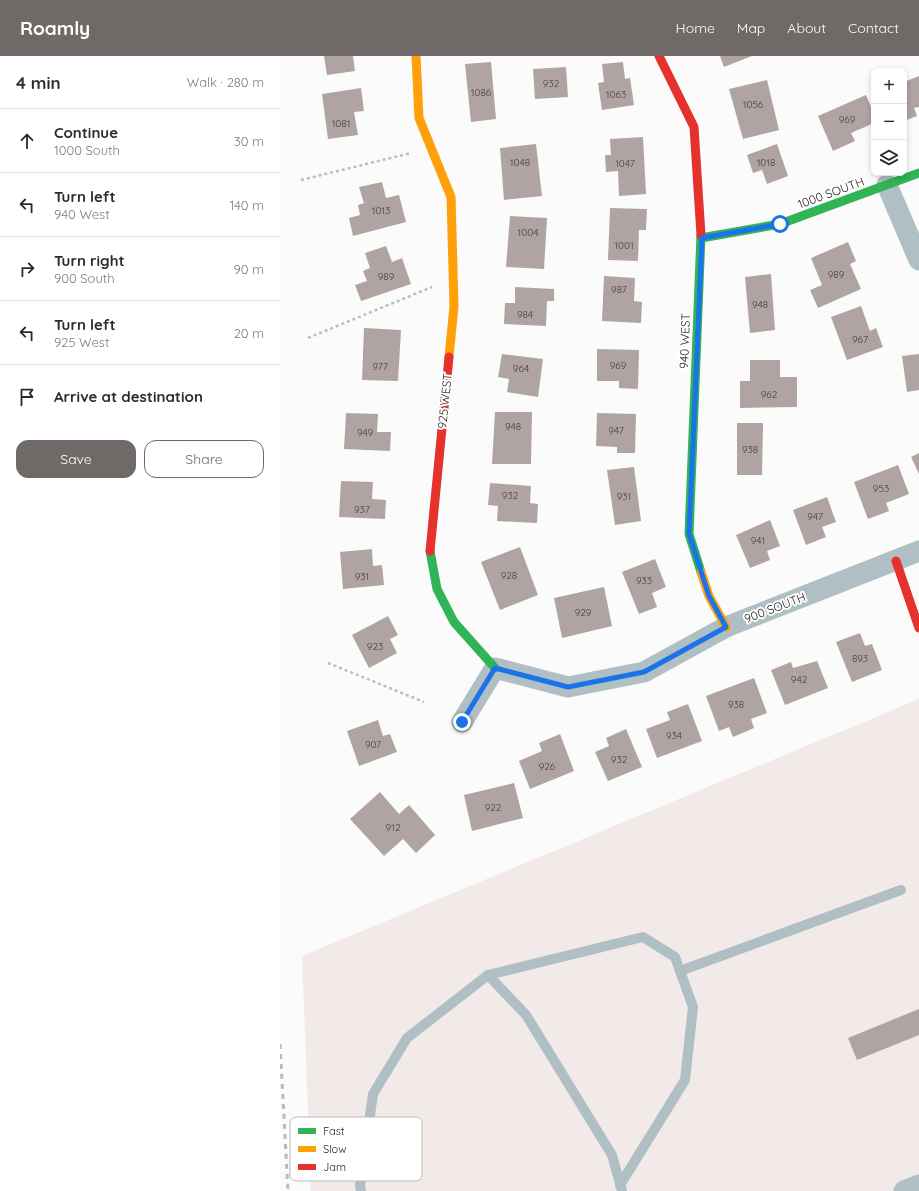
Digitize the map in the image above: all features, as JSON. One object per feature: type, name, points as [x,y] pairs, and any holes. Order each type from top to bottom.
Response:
[{"type":"street","name":"925 WEST","points":[[416,56],[419,118],[451,197],[454,306],[429,548],[437,589],[454,622],[495,668]]},
{"type":"street","name":"940 WEST","points":[[659,56],[694,127],[697,189],[702,238],[689,534],[709,596],[726,627]]},
{"type":"street","name":"1000 SOUTH","points":[[702,238],[780,224],[919,173]]},
{"type":"street","points":[[886,185],[919,260]]},
{"type":"street","name":"900 SOUTH","points":[[495,668],[568,687],[644,672],[726,627],[919,552]]},
{"type":"street","points":[[896,561],[919,628]]},
{"type":"street","points":[[462,722],[495,668]]},
{"type":"street","points":[[904,1191],[919,1185]]},
{"type":"lane","points":[[680,971],[901,890]]},
{"type":"lane","points":[[370,1117],[373,1094],[407,1038],[488,975],[643,937],[676,957],[693,1006],[685,1080],[621,1188]]},
{"type":"lane","points":[[488,975],[526,1016],[612,1155],[621,1188]]},
{"type":"lane","points":[[361,1181],[361,1191]]},
{"type":"path","points":[[301,180],[412,153]]},
{"type":"path","points":[[308,338],[432,288]]},
{"type":"path","points":[[328,663],[424,702]]},
{"type":"shaded area","points":[[919,699],[919,1191],[311,1191],[311,1181],[422,1181],[422,1117],[308,1117],[302,956]]},
{"type":"building","points":[[324,56],[353,56],[355,71],[327,75]]},
{"type":"building","points":[[720,56],[752,56],[724,67]]},
{"type":"building","points":[[491,62],[496,119],[471,122],[465,64]]},
{"type":"building","points":[[623,62],[625,79],[630,78],[634,105],[602,110],[598,83],[604,82],[602,64]]},
{"type":"building","points":[[566,67],[568,97],[535,99],[533,69]]},
{"type":"building","points":[[919,76],[919,107],[914,108],[917,116],[907,120],[907,104],[907,81]]},
{"type":"building","points":[[767,80],[779,130],[743,139],[729,89]]},
{"type":"building","points":[[361,88],[364,111],[354,112],[358,135],[328,139],[322,94]]},
{"type":"building","points":[[866,95],[871,107],[871,124],[851,133],[855,141],[833,151],[818,116]]},
{"type":"building","points":[[643,137],[646,194],[619,196],[618,171],[606,172],[605,155],[611,155],[610,139]]},
{"type":"building","points":[[536,144],[542,196],[504,200],[500,148]]},
{"type":"building","points":[[777,144],[788,176],[767,184],[762,170],[753,173],[747,155]]},
{"type":"building","points":[[382,182],[386,198],[399,195],[406,222],[353,236],[349,218],[360,215],[358,205],[364,203],[359,187]]},
{"type":"building","points":[[610,208],[647,209],[646,230],[639,230],[638,261],[608,260]]},
{"type":"building","points":[[510,216],[547,218],[544,269],[506,267]]},
{"type":"building","points":[[848,242],[856,261],[850,264],[861,289],[818,308],[810,290],[822,285],[811,258]]},
{"type":"building","points":[[386,246],[392,262],[402,258],[411,284],[361,301],[355,285],[367,281],[363,271],[370,268],[365,253]]},
{"type":"building","points":[[771,274],[775,330],[750,333],[745,277]]},
{"type":"building","points":[[604,276],[635,278],[634,301],[642,302],[641,323],[602,321]]},
{"type":"building","points":[[515,287],[554,289],[554,301],[547,301],[546,326],[504,324],[505,303],[515,303]]},
{"type":"building","points":[[861,306],[870,331],[876,328],[883,347],[847,360],[831,317]]},
{"type":"building","points":[[364,328],[401,330],[398,381],[362,380]]},
{"type":"building","points":[[597,349],[639,350],[638,389],[619,388],[619,381],[597,381]]},
{"type":"building","points":[[502,354],[543,359],[538,397],[507,392],[509,379],[498,377]]},
{"type":"building","points":[[919,354],[919,390],[907,392],[902,356]]},
{"type":"building","points":[[750,360],[780,360],[780,377],[797,377],[797,407],[740,408],[740,381],[750,381]]},
{"type":"building","points":[[495,412],[532,412],[531,464],[492,464]]},
{"type":"building","points":[[346,413],[378,414],[377,432],[391,432],[390,451],[344,449]]},
{"type":"building","points":[[597,413],[636,414],[635,453],[617,453],[617,447],[596,446]]},
{"type":"building","points":[[737,423],[763,423],[762,475],[737,475]]},
{"type":"building","points":[[919,453],[919,474],[911,457]]},
{"type":"building","points":[[898,465],[909,494],[886,503],[889,511],[868,519],[854,482]]},
{"type":"building","points":[[634,467],[641,521],[615,525],[607,470]]},
{"type":"building","points":[[341,481],[373,482],[372,499],[386,500],[385,519],[339,517]]},
{"type":"building","points":[[490,483],[531,486],[530,503],[538,504],[537,523],[497,521],[498,506],[488,505]]},
{"type":"building","points":[[827,497],[836,522],[822,527],[826,537],[806,545],[793,510]]},
{"type":"building","points":[[770,520],[780,546],[767,551],[770,560],[750,568],[736,535]]},
{"type":"building","points":[[520,547],[538,595],[500,610],[481,562]]},
{"type":"building","points":[[372,549],[373,566],[382,565],[384,585],[343,589],[340,552]]},
{"type":"building","points":[[655,559],[666,587],[652,593],[657,607],[639,614],[622,572]]},
{"type":"building","points":[[604,587],[612,626],[562,638],[554,598]]},
{"type":"building","points":[[388,616],[398,635],[390,639],[397,653],[369,668],[352,635]]},
{"type":"building","points":[[860,633],[865,646],[872,644],[882,670],[852,682],[836,642]]},
{"type":"building","points":[[817,661],[828,688],[785,705],[771,670],[791,662],[793,668]]},
{"type":"building","points":[[754,678],[767,713],[751,719],[754,728],[733,737],[729,727],[719,731],[706,696]]},
{"type":"building","points":[[688,704],[702,741],[657,758],[646,729],[670,720],[667,712]]},
{"type":"building","points":[[378,720],[383,736],[390,734],[397,752],[359,766],[347,731]]},
{"type":"building","points":[[626,729],[642,767],[608,781],[595,752],[609,746],[606,738]]},
{"type":"building","points":[[560,734],[574,771],[530,789],[519,761],[542,751],[539,743]]},
{"type":"building","points":[[514,783],[523,818],[472,831],[464,795]]},
{"type":"building","points":[[380,792],[399,814],[409,805],[435,835],[416,853],[403,839],[384,856],[350,819]]},
{"type":"building","points":[[919,1009],[919,1035],[857,1060],[848,1038]]},
{"type":"railway","points":[[280,1044],[288,1191]]},
{"type":"traffic: fast","points":[[701,238],[780,224],[919,173]]},
{"type":"traffic: fast","points":[[701,235],[689,534],[701,572]]},
{"type":"traffic: fast","points":[[430,551],[437,589],[454,622],[495,668]]},
{"type":"traffic: slow","points":[[416,56],[419,118],[451,197],[454,306],[449,357]]},
{"type":"traffic: slow","points":[[701,572],[709,596],[726,627]]},
{"type":"traffic: jam","points":[[659,56],[694,127],[701,235]]},
{"type":"traffic: jam","points":[[430,551],[449,357]]},
{"type":"traffic: jam","points":[[896,561],[919,628]]},
{"type":"route","points":[[462,722],[495,668],[568,687],[644,672],[726,627],[709,596],[689,534],[702,238],[780,224]]}]
